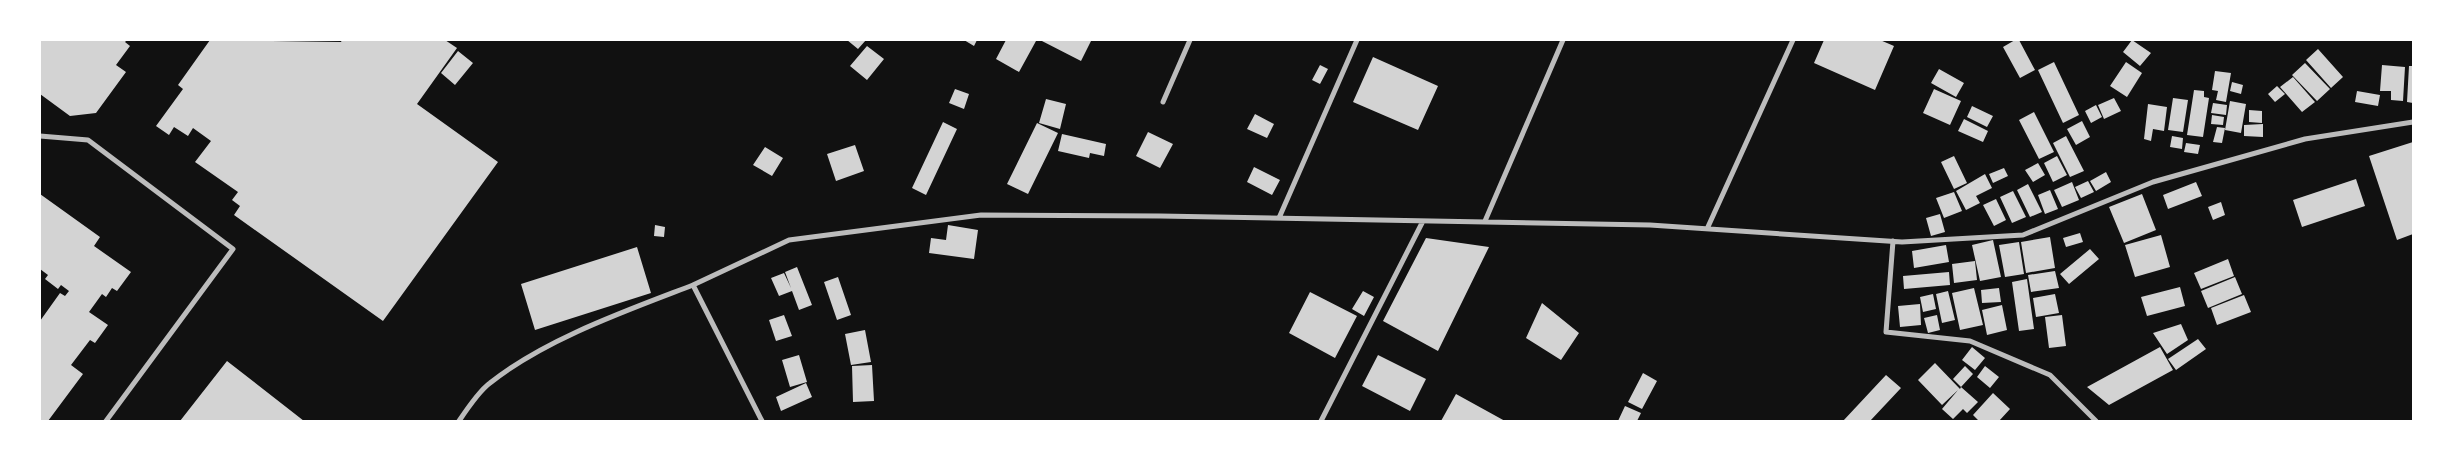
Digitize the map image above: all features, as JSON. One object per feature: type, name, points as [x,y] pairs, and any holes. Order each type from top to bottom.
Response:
[{"type":"street","points":[[1164,102],[1190,40]]},
{"type":"street","points":[[1278,218],[1357,40]]},
{"type":"street","points":[[1485,221],[1563,40]]},
{"type":"street","points":[[1707,229],[1793,40]]},
{"type":"street","points":[[459,421],[489,384],[527,358],[612,317],[693,285],[790,240],[981,215],[1485,221],[1650,225],[1893,241],[2023,235],[2153,182],[2305,138],[2413,122]]},
{"type":"street","points":[[40,136],[88,140],[233,249],[106,421]]},
{"type":"street","points":[[1321,421],[1423,221]]},
{"type":"street","points":[[1893,241],[1886,332],[1970,341],[2041,371],[2050,375],[2096,421]]},
{"type":"street","points":[[693,285],[762,421]]},
{"type":"building","points":[[40,40],[127,40],[125,42],[130,46],[116,65],[126,72],[96,113],[70,116],[40,94]]},
{"type":"building","points":[[210,40],[341,42],[342,40],[445,40],[457,48],[417,104],[498,162],[383,321],[234,215],[240,206],[232,200],[238,192],[195,162],[211,141],[193,128],[188,136],[174,127],[169,135],[156,126],[183,89],[178,85]]},
{"type":"building","points":[[847,40],[866,40],[858,49]]},
{"type":"building","points":[[964,40],[977,40],[974,46]]},
{"type":"building","points":[[1006,40],[1036,41],[1019,72],[996,59]]},
{"type":"building","points":[[1040,40],[1089,40],[1091,41],[1081,61]]},
{"type":"building","points":[[1824,40],[1880,40],[1894,46],[1875,90],[1814,63]]},
{"type":"building","points":[[2015,40],[2019,40],[2035,70],[2020,78],[2003,47]]},
{"type":"building","points":[[2132,40],[2151,53],[2140,66],[2123,52]]},
{"type":"building","points":[[867,46],[884,59],[867,80],[850,66]]},
{"type":"building","points":[[2318,49],[2343,77],[2331,88],[2306,60]]},
{"type":"building","points":[[458,51],[473,63],[455,85],[441,73]]},
{"type":"building","points":[[1373,57],[1438,86],[1418,130],[1353,102]]},
{"type":"building","points":[[2054,62],[2079,115],[2063,123],[2038,70]]},
{"type":"building","points":[[2126,62],[2142,73],[2127,97],[2110,86]]},
{"type":"building","points":[[2305,63],[2330,89],[2317,101],[2292,75]]},
{"type":"building","points":[[1320,65],[1328,69],[1320,84],[1312,80]]},
{"type":"building","points":[[2382,65],[2405,67],[2403,101],[2391,100],[2391,91],[2380,91]]},
{"type":"building","points":[[2409,66],[2413,66],[2413,103],[2407,102]]},
{"type":"building","points":[[1939,69],[1964,83],[1956,97],[1931,83]]},
{"type":"building","points":[[2215,71],[2231,73],[2226,102],[2216,100],[2218,91],[2212,90]]},
{"type":"building","points":[[2293,77],[2315,102],[2302,112],[2280,87]]},
{"type":"building","points":[[2232,82],[2243,85],[2241,94],[2230,91]]},
{"type":"building","points":[[2277,86],[2285,94],[2275,102],[2268,94]]},
{"type":"building","points":[[955,89],[969,94],[964,109],[949,103]]},
{"type":"building","points":[[1934,89],[1961,101],[1950,125],[1923,113]]},
{"type":"building","points":[[2194,90],[2204,91],[2204,97],[2209,98],[2203,137],[2187,135]]},
{"type":"building","points":[[2357,91],[2380,95],[2378,106],[2355,102]]},
{"type":"building","points":[[2114,98],[2121,111],[2104,119],[2098,105]]},
{"type":"building","points":[[2173,98],[2188,100],[2183,132],[2168,130]]},
{"type":"building","points":[[1046,99],[1066,104],[1060,129],[1039,123]]},
{"type":"building","points":[[2230,101],[2246,104],[2241,133],[2225,130]]},
{"type":"building","points":[[2213,103],[2227,105],[2226,115],[2211,113]]},
{"type":"building","points":[[2148,104],[2167,107],[2164,131],[2153,129],[2151,141],[2144,139]]},
{"type":"building","points":[[2096,105],[2102,117],[2091,123],[2085,111]]},
{"type":"building","points":[[1972,106],[1993,116],[1987,127],[1967,117]]},
{"type":"building","points":[[2249,110],[2262,111],[2262,123],[2249,122]]},
{"type":"building","points":[[2034,112],[2054,152],[2039,159],[2019,120]]},
{"type":"building","points":[[1255,114],[1274,124],[1267,138],[1247,129]]},
{"type":"building","points":[[2212,115],[2224,117],[2223,125],[2211,124]]},
{"type":"building","points":[[1964,119],[1988,131],[1983,142],[1958,131]]},
{"type":"building","points":[[2082,121],[2090,137],[2076,145],[2067,129]]},
{"type":"building","points":[[943,122],[957,129],[926,195],[912,188]]},
{"type":"building","points":[[1037,123],[1058,133],[1028,194],[1007,184]]},
{"type":"building","points":[[2263,124],[2263,137],[2244,136],[2244,125]]},
{"type":"building","points":[[2217,127],[2225,128],[2222,143],[2213,142]]},
{"type":"building","points":[[1148,132],[1173,144],[1160,168],[1136,156]]},
{"type":"building","points":[[1062,134],[1106,144],[1104,156],[1090,153],[1089,158],[1058,151]]},
{"type":"building","points":[[2066,136],[2084,171],[2070,177],[2053,143]]},
{"type":"building","points":[[2172,136],[2183,138],[2182,149],[2170,147]]},
{"type":"building","points":[[2413,142],[2413,234],[2397,240],[2369,156]]},
{"type":"building","points":[[2186,143],[2200,145],[2198,154],[2184,152]]},
{"type":"building","points":[[855,145],[864,171],[836,181],[827,154]]},
{"type":"building","points":[[765,147],[783,158],[772,176],[753,165]]},
{"type":"building","points":[[1954,156],[1967,183],[1954,189],[1941,162]]},
{"type":"building","points":[[2057,156],[2067,175],[2053,182],[2044,163]]},
{"type":"building","points":[[2038,163],[2045,175],[2033,182],[2025,170]]},
{"type":"building","points":[[1254,167],[1280,180],[1272,195],[1247,182]]},
{"type":"building","points":[[2004,168],[2008,176],[1993,183],[1989,174]]},
{"type":"building","points":[[2106,172],[2111,182],[2096,191],[2090,181]]},
{"type":"building","points":[[1985,174],[1992,188],[1976,196],[1980,203],[1966,210],[1956,191]]},
{"type":"building","points":[[2356,179],[2365,206],[2302,227],[2293,200]]},
{"type":"building","points":[[2088,181],[2094,192],[2081,198],[2075,187]]},
{"type":"building","points":[[2072,182],[2079,200],[2062,207],[2054,190]]},
{"type":"building","points":[[2196,182],[2202,196],[2168,209],[2163,195]]},
{"type":"building","points":[[2028,184],[2042,212],[2030,217],[2017,190]]},
{"type":"building","points":[[2050,190],[2058,209],[2045,214],[2038,195]]},
{"type":"building","points":[[2013,191],[2026,217],[2012,223],[2000,197]]},
{"type":"building","points":[[1954,192],[1962,211],[1944,218],[1936,198]]},
{"type":"building","points":[[40,194],[100,237],[94,246],[131,272],[117,291],[112,288],[106,297],[102,294],[89,312],[108,325],[95,343],[90,340],[71,365],[83,374],[48,421],[40,421],[40,321],[60,293],[65,296],[69,291],[61,285],[58,289],[45,279],[48,275],[40,269]]},
{"type":"building","points":[[2142,194],[2156,230],[2124,243],[2109,207]]},
{"type":"building","points":[[1996,199],[2006,220],[1994,226],[1983,205]]},
{"type":"building","points":[[2221,202],[2225,215],[2213,220],[2208,207]]},
{"type":"building","points":[[1940,214],[1945,232],[1931,236],[1926,218]]},
{"type":"building","points":[[655,225],[665,227],[664,237],[654,236]]},
{"type":"building","points":[[948,225],[978,230],[974,259],[929,253],[931,238],[946,240]]},
{"type":"building","points":[[2080,233],[2083,242],[2066,247],[2063,238]]},
{"type":"building","points":[[2161,235],[2170,267],[2135,277],[2125,245]]},
{"type":"building","points":[[2050,237],[2055,268],[2026,273],[2021,242]]},
{"type":"building","points":[[1426,238],[1489,247],[1438,351],[1383,321]]},
{"type":"building","points":[[1993,240],[2001,277],[1980,281],[1972,245]]},
{"type":"building","points":[[2019,242],[2024,274],[2005,277],[1999,245]]},
{"type":"building","points":[[1946,245],[1949,262],[1914,268],[1912,251]]},
{"type":"building","points":[[637,247],[651,293],[535,330],[521,284]]},
{"type":"building","points":[[2090,249],[2099,259],[2069,284],[2060,274]]},
{"type":"building","points":[[2228,259],[2234,276],[2201,289],[2194,273]]},
{"type":"building","points":[[1975,261],[1977,280],[1954,283],[1952,264]]},
{"type":"building","points":[[797,267],[812,305],[799,310],[792,291],[779,296],[771,278],[784,273],[791,288],[785,272]]},
{"type":"building","points":[[2055,271],[2059,288],[2031,292],[2028,275]]},
{"type":"building","points":[[1949,272],[1950,285],[1904,289],[1903,276]]},
{"type":"building","points":[[838,277],[851,315],[837,320],[824,282]]},
{"type":"building","points":[[2235,277],[2242,294],[2208,308],[2201,291]]},
{"type":"building","points":[[2027,279],[2034,329],[2019,331],[2012,282]]},
{"type":"building","points":[[2180,287],[2185,306],[2147,316],[2141,297]]},
{"type":"building","points":[[1974,288],[1983,325],[1960,330],[1952,293]]},
{"type":"building","points":[[1999,288],[2001,302],[1982,303],[1981,290]]},
{"type":"building","points":[[1363,291],[1374,297],[1364,316],[1352,309]]},
{"type":"building","points":[[1948,291],[1955,320],[1942,323],[1936,294]]},
{"type":"building","points":[[1310,292],[1357,316],[1335,358],[1289,333]]},
{"type":"building","points":[[1933,294],[1936,309],[1923,312],[1920,297]]},
{"type":"building","points":[[2055,294],[2059,313],[2036,317],[2033,298]]},
{"type":"building","points":[[2244,295],[2251,312],[2217,325],[2211,308]]},
{"type":"building","points":[[1542,303],[1579,333],[1561,360],[1526,338]]},
{"type":"building","points":[[1920,304],[1921,325],[1900,327],[1898,306]]},
{"type":"building","points":[[2002,305],[2007,330],[1987,335],[1982,310]]},
{"type":"building","points":[[784,315],[792,336],[776,341],[769,320]]},
{"type":"building","points":[[1937,315],[1940,330],[1928,333],[1924,318]]},
{"type":"building","points":[[2062,315],[2066,346],[2049,348],[2045,317]]},
{"type":"building","points":[[2181,324],[2188,340],[2167,354],[2153,333]]},
{"type":"building","points":[[865,330],[871,362],[851,365],[845,334]]},
{"type":"building","points":[[2198,339],[2206,349],[2176,370],[2168,359]]},
{"type":"building","points":[[1972,347],[1985,358],[1975,370],[1962,360]]},
{"type":"building","points":[[2160,347],[2173,370],[2109,405],[2087,387]]},
{"type":"building","points":[[799,355],[807,382],[790,387],[782,360]]},
{"type":"building","points":[[1378,355],[1426,379],[1410,411],[1362,386]]},
{"type":"building","points":[[227,361],[304,421],[180,421]]},
{"type":"building","points":[[1935,363],[1960,389],[1961,387],[1978,402],[1967,413],[1963,409],[1953,419],[1942,409],[1958,390],[1942,405],[1918,380]]},
{"type":"building","points":[[872,365],[874,401],[853,402],[852,366]]},
{"type":"building","points":[[1965,366],[1973,374],[1961,387],[1953,379]]},
{"type":"building","points":[[1985,366],[1999,377],[1990,388],[1977,377]]},
{"type":"building","points":[[1643,373],[1657,381],[1642,409],[1628,402]]},
{"type":"building","points":[[1886,375],[1901,388],[1870,421],[1843,421]]},
{"type":"building","points":[[806,383],[812,397],[781,411],[776,397]]},
{"type":"building","points":[[1993,393],[2010,409],[1999,421],[1979,421],[1973,415]]},
{"type":"building","points":[[1456,394],[1505,421],[1441,421]]},
{"type":"building","points":[[1625,406],[1641,413],[1637,421],[1618,421]]}]
